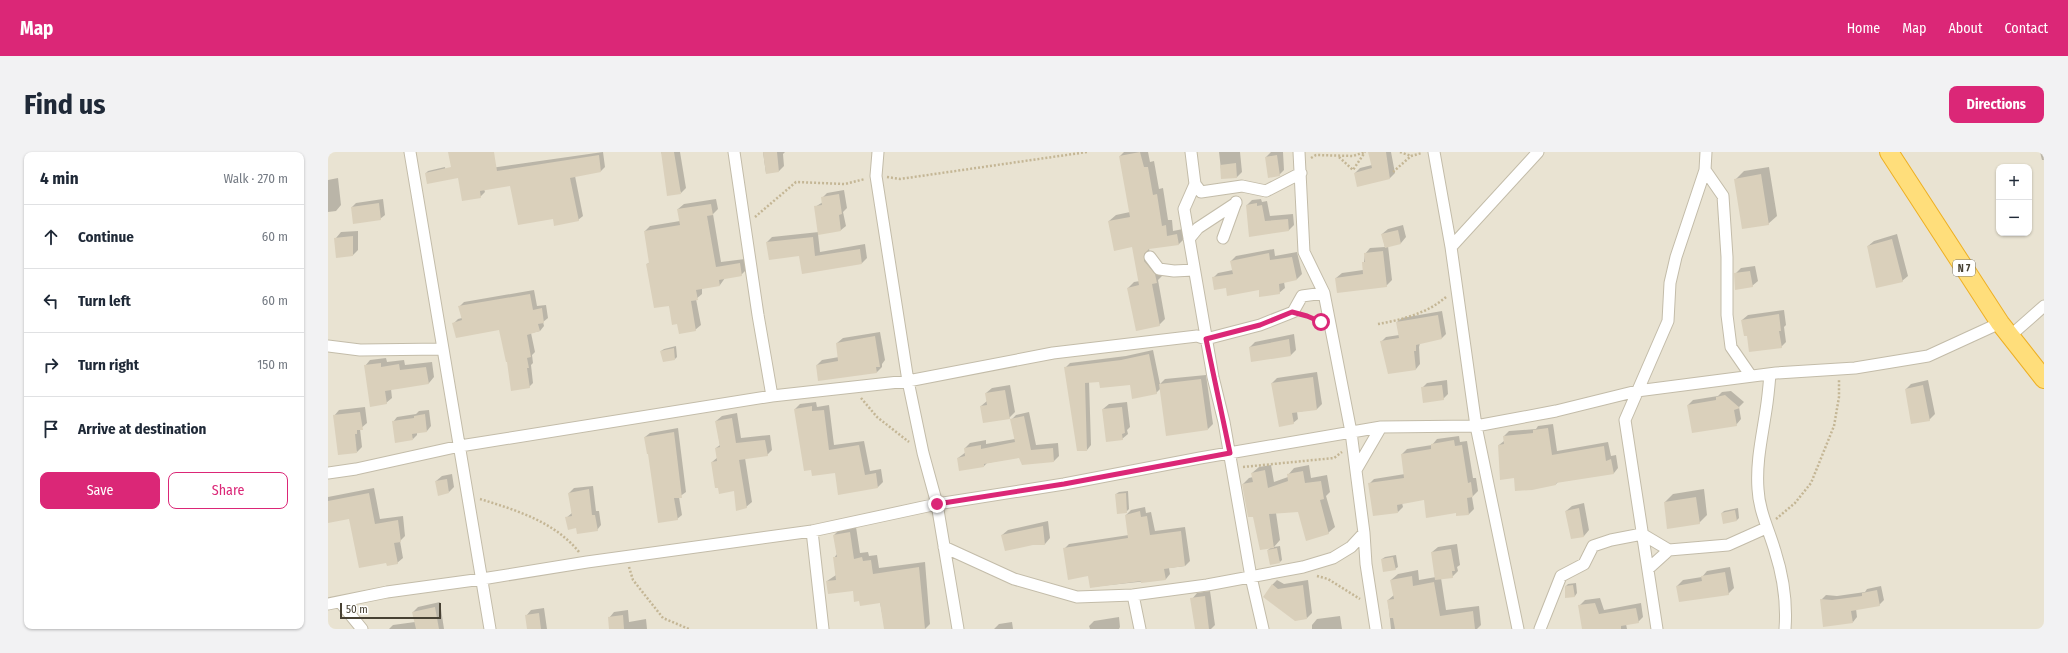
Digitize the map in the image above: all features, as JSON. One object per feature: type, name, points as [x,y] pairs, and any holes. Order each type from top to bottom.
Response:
[{"type":"highway","name":"N 7","points":[[1889,152],[2005,329],[2044,379]]},
{"type":"street","points":[[410,152],[490,629]]},
{"type":"street","points":[[734,152],[772,396]]},
{"type":"street","points":[[878,152],[876,176],[908,381],[923,453],[937,504],[958,629]]},
{"type":"street","points":[[1191,152],[1195,184],[1201,192],[1242,186],[1266,191],[1301,170]]},
{"type":"street","points":[[1299,152],[1304,252],[1324,293],[1351,432],[1364,533],[1366,564],[1376,629]]},
{"type":"street","points":[[1434,152],[1451,247],[1476,426],[1518,629]]},
{"type":"street","points":[[1451,247],[1538,152]]},
{"type":"street","points":[[1657,629],[1625,420],[1668,321],[1670,283],[1676,257],[1705,170],[1706,152]]},
{"type":"street","points":[[1705,170],[1723,196],[1727,257],[1727,315],[1731,347],[1752,376]]},
{"type":"street","points":[[1195,184],[1184,209],[1206,339],[1230,453],[1231,468],[1251,577],[1263,629]]},
{"type":"street","points":[[1223,238],[1242,186]]},
{"type":"street","points":[[1189,239],[1198,228],[1236,203]]},
{"type":"street","points":[[1150,258],[1159,269],[1174,271],[1194,270]]},
{"type":"street","points":[[328,473],[356,469],[460,446],[772,396],[908,381],[1053,353],[1197,336],[1206,339],[1260,325],[1292,312],[1302,296],[1324,293]]},
{"type":"street","points":[[328,604],[388,592],[587,562],[812,531],[937,504],[1064,484],[1381,427],[1476,426],[1556,411],[1637,390],[1770,374],[1838,369],[1928,356],[2005,329],[2044,306]]},
{"type":"street","points":[[328,346],[360,350],[443,349]]},
{"type":"street","points":[[1770,374],[1759,450],[1758,490],[1766,528],[1775,550],[1782,576],[1787,611],[1785,629]]},
{"type":"street","points":[[1356,470],[1381,427]]},
{"type":"street","points":[[1540,629],[1561,576],[1584,564],[1594,546],[1611,540],[1642,534],[1670,550],[1728,545],[1766,528]]},
{"type":"street","points":[[812,531],[823,629]]},
{"type":"street","points":[[944,547],[1014,579],[1077,597],[1133,595],[1294,569],[1333,558],[1351,547],[1364,533]]},
{"type":"street","points":[[1648,569],[1670,550]]},
{"type":"street","points":[[1133,595],[1140,629]]},
{"type":"street","points":[[340,602],[362,629]]},
{"type":"path","points":[[745,226],[796,182],[845,184],[876,176],[900,179],[1087,152]]},
{"type":"path","points":[[1339,157],[1353,170],[1365,152]]},
{"type":"path","points":[[1301,170],[1316,155],[1339,157],[1353,156],[1365,152]]},
{"type":"path","points":[[1400,152],[1411,156]]},
{"type":"path","points":[[1394,172],[1411,156],[1425,152]]},
{"type":"path","points":[[1378,324],[1394,321],[1415,314],[1439,303],[1457,288]]},
{"type":"path","points":[[1292,312],[1307,316],[1331,329]]},
{"type":"path","points":[[1766,528],[1795,503],[1811,483],[1834,426],[1839,397],[1838,369]]},
{"type":"path","points":[[854,388],[877,417],[923,453]]},
{"type":"path","points":[[1231,468],[1334,458],[1352,446]]},
{"type":"path","points":[[468,495],[512,509],[544,523],[568,538],[587,562]]},
{"type":"path","points":[[626,557],[633,580],[663,618],[688,629]]},
{"type":"path","points":[[1294,569],[1328,579],[1372,606]]},
{"type":"shaded area","points":[[328,152],[2044,152],[2044,629],[328,629]]},
{"type":"building","points":[[448,152],[494,152],[497,171],[599,155],[601,172],[570,178],[579,221],[554,226],[553,219],[518,225],[510,186],[480,191],[481,198],[462,201],[458,178],[427,184],[425,173],[451,167]]},
{"type":"building","points":[[661,152],[674,152],[681,194],[667,196]]},
{"type":"building","points":[[763,152],[777,152],[779,172],[766,174]]},
{"type":"building","points":[[1140,152],[1144,167],[1148,167],[1153,195],[1157,194],[1162,226],[1166,225],[1167,236],[1177,234],[1179,245],[1149,249],[1144,254],[1144,261],[1155,274],[1157,283],[1152,284],[1160,326],[1136,331],[1127,288],[1139,285],[1132,247],[1114,251],[1108,221],[1130,217],[1119,156]]},
{"type":"building","points":[[1368,152],[1386,152],[1390,179],[1357,187],[1354,173],[1372,168]]},
{"type":"building","points":[[1277,155],[1280,176],[1268,178],[1265,157]]},
{"type":"building","points":[[1236,163],[1237,178],[1221,179],[1220,165]]},
{"type":"building","points":[[1761,174],[1769,225],[1742,229],[1734,179]]},
{"type":"building","points":[[839,194],[842,214],[839,215],[841,231],[818,235],[814,206],[822,205],[821,197]]},
{"type":"building","points":[[379,203],[381,220],[353,224],[351,207]]},
{"type":"building","points":[[1257,203],[1257,206],[1262,205],[1265,221],[1288,219],[1289,231],[1249,237],[1246,205]]},
{"type":"building","points":[[711,204],[713,215],[707,216],[716,267],[740,263],[742,276],[719,280],[720,286],[696,290],[698,300],[691,301],[696,331],[679,334],[677,324],[672,325],[669,306],[654,308],[646,264],[649,263],[644,231],[680,225],[677,209]]},
{"type":"building","points":[[1398,230],[1401,244],[1385,248],[1381,234]]},
{"type":"building","points":[[353,236],[353,256],[336,258],[334,238]]},
{"type":"building","points":[[813,237],[815,256],[860,249],[862,264],[802,274],[799,256],[769,260],[766,242]]},
{"type":"building","points":[[1892,239],[1903,282],[1876,288],[1867,246]]},
{"type":"building","points":[[1383,251],[1387,287],[1337,293],[1335,278],[1363,274],[1362,262],[1365,262],[1364,253]]},
{"type":"building","points":[[1269,253],[1270,260],[1292,257],[1297,280],[1279,284],[1280,294],[1259,297],[1259,290],[1227,296],[1226,288],[1214,290],[1212,277],[1233,274],[1230,261]]},
{"type":"building","points":[[1750,271],[1753,287],[1735,290],[1734,273]]},
{"type":"building","points":[[530,294],[533,310],[542,308],[544,323],[538,324],[540,331],[527,335],[531,357],[527,358],[530,388],[511,391],[507,362],[499,330],[456,338],[452,323],[462,320],[458,306]]},
{"type":"building","points":[[1779,314],[1781,331],[1779,331],[1782,348],[1749,352],[1747,336],[1744,336],[1741,320]]},
{"type":"building","points":[[1438,315],[1442,339],[1416,345],[1416,351],[1414,351],[1416,370],[1388,374],[1380,341],[1399,338],[1396,322]]},
{"type":"building","points":[[875,336],[880,367],[876,367],[877,373],[818,381],[816,365],[838,361],[836,343]]},
{"type":"building","points":[[1289,339],[1291,356],[1251,362],[1249,347]]},
{"type":"building","points":[[674,348],[675,360],[663,362],[660,351]]},
{"type":"building","points":[[1149,354],[1157,394],[1132,399],[1130,385],[1100,388],[1099,382],[1085,383],[1087,451],[1077,451],[1064,367],[1121,360]]},
{"type":"building","points":[[381,363],[381,367],[399,364],[400,370],[426,367],[429,384],[385,391],[387,404],[370,407],[364,365]]},
{"type":"building","points":[[1313,377],[1317,410],[1292,413],[1294,424],[1279,427],[1271,383]]},
{"type":"building","points":[[1201,379],[1208,430],[1166,436],[1159,384]]},
{"type":"building","points":[[1442,385],[1444,400],[1423,403],[1421,387]]},
{"type":"building","points":[[1923,385],[1930,421],[1911,424],[1905,389]]},
{"type":"building","points":[[1005,390],[1010,419],[983,423],[980,406],[987,405],[985,393]]},
{"type":"building","points":[[1725,395],[1740,408],[1734,410],[1737,426],[1692,433],[1687,405],[1716,400],[1716,397]]},
{"type":"building","points":[[812,406],[812,411],[824,410],[829,450],[859,445],[865,475],[876,473],[878,488],[838,495],[835,473],[812,476],[811,470],[804,471],[794,409]]},
{"type":"building","points":[[1122,407],[1125,433],[1122,434],[1123,440],[1106,442],[1102,409]]},
{"type":"building","points":[[360,412],[363,430],[357,430],[357,434],[355,434],[357,453],[338,455],[333,415]]},
{"type":"building","points":[[425,414],[427,432],[412,434],[413,440],[395,443],[392,421],[414,418],[414,416]]},
{"type":"building","points":[[1024,416],[1031,450],[1053,448],[1054,462],[1022,465],[1019,458],[984,464],[984,467],[959,471],[957,458],[965,456],[964,448],[981,445],[981,449],[1015,442],[1010,419]]},
{"type":"building","points":[[732,418],[736,443],[765,440],[768,456],[739,460],[747,508],[736,511],[734,491],[719,494],[718,488],[715,488],[711,462],[717,461],[715,448],[720,447],[715,421]]},
{"type":"building","points":[[1548,428],[1552,455],[1604,446],[1606,461],[1611,459],[1614,474],[1556,483],[1556,485],[1532,490],[1515,491],[1514,478],[1500,480],[1498,445],[1504,444],[1503,436],[1533,433],[1533,430]]},
{"type":"building","points":[[674,432],[682,498],[674,498],[678,520],[658,523],[648,454],[644,437]]},
{"type":"building","points":[[1454,440],[1455,446],[1462,445],[1468,483],[1471,482],[1473,497],[1467,498],[1469,515],[1456,516],[1456,513],[1426,518],[1424,500],[1397,505],[1398,513],[1373,516],[1368,483],[1404,478],[1401,454],[1431,449],[1431,444]]},
{"type":"building","points":[[1265,470],[1268,488],[1288,481],[1287,474],[1303,471],[1305,483],[1321,481],[1324,499],[1320,500],[1329,534],[1306,541],[1298,512],[1269,514],[1274,548],[1260,550],[1253,517],[1248,517],[1242,484],[1253,482],[1251,473]]},
{"type":"building","points":[[447,479],[449,493],[438,496],[435,481]]},
{"type":"building","points":[[589,489],[592,515],[595,515],[598,531],[577,534],[576,528],[568,530],[565,517],[572,516],[568,493]]},
{"type":"building","points":[[369,493],[375,524],[398,520],[401,542],[394,543],[398,564],[387,566],[386,563],[359,568],[349,519],[328,523],[328,501]]},
{"type":"building","points":[[1126,493],[1127,513],[1117,514],[1115,494]]},
{"type":"building","points":[[1696,497],[1700,524],[1667,529],[1664,502]]},
{"type":"building","points":[[1579,508],[1584,537],[1571,539],[1565,511]]},
{"type":"building","points":[[1735,510],[1737,521],[1723,524],[1721,513]]},
{"type":"building","points":[[1140,511],[1141,517],[1147,516],[1150,535],[1181,531],[1185,566],[1164,569],[1166,580],[1141,583],[1141,581],[1090,588],[1088,576],[1068,580],[1063,548],[1128,538],[1125,515]]},
{"type":"building","points":[[1043,526],[1045,545],[1033,545],[1005,551],[1001,535]]},
{"type":"building","points":[[850,532],[854,559],[862,557],[863,561],[871,560],[873,574],[919,567],[925,629],[884,629],[880,603],[860,606],[859,601],[854,602],[853,591],[828,594],[826,581],[836,580],[833,557],[837,557],[833,535]]},
{"type":"building","points":[[1277,548],[1280,563],[1270,565],[1267,550]]},
{"type":"building","points":[[1451,549],[1455,571],[1452,571],[1453,578],[1435,580],[1431,552]]},
{"type":"building","points":[[1393,557],[1396,570],[1383,572],[1381,559]]},
{"type":"building","points":[[1725,572],[1729,595],[1679,602],[1676,586],[1702,581],[1701,576]]},
{"type":"building","points":[[1412,576],[1413,586],[1434,582],[1440,616],[1473,611],[1475,629],[1395,629],[1393,618],[1390,618],[1387,600],[1394,599],[1390,580]]},
{"type":"building","points":[[1272,584],[1278,589],[1303,585],[1307,619],[1295,621],[1263,597]]},
{"type":"building","points":[[1573,585],[1575,597],[1565,598],[1565,586]]},
{"type":"building","points":[[1877,590],[1880,606],[1851,611],[1853,623],[1823,627],[1820,599],[1832,600],[1862,596],[1862,593]]},
{"type":"building","points":[[1205,596],[1209,629],[1195,629],[1190,598]]},
{"type":"building","points":[[1595,603],[1599,614],[1636,608],[1639,623],[1621,626],[1621,629],[1582,629],[1578,605]]},
{"type":"building","points":[[435,607],[439,629],[416,629],[412,612]]},
{"type":"building","points":[[539,613],[541,629],[527,629],[525,615]]},
{"type":"building","points":[[623,615],[624,629],[609,629],[608,617]]},
{"type":"route","points":[[937,504],[1064,484],[1230,453],[1206,339],[1260,325],[1292,312],[1321,322]]}]
